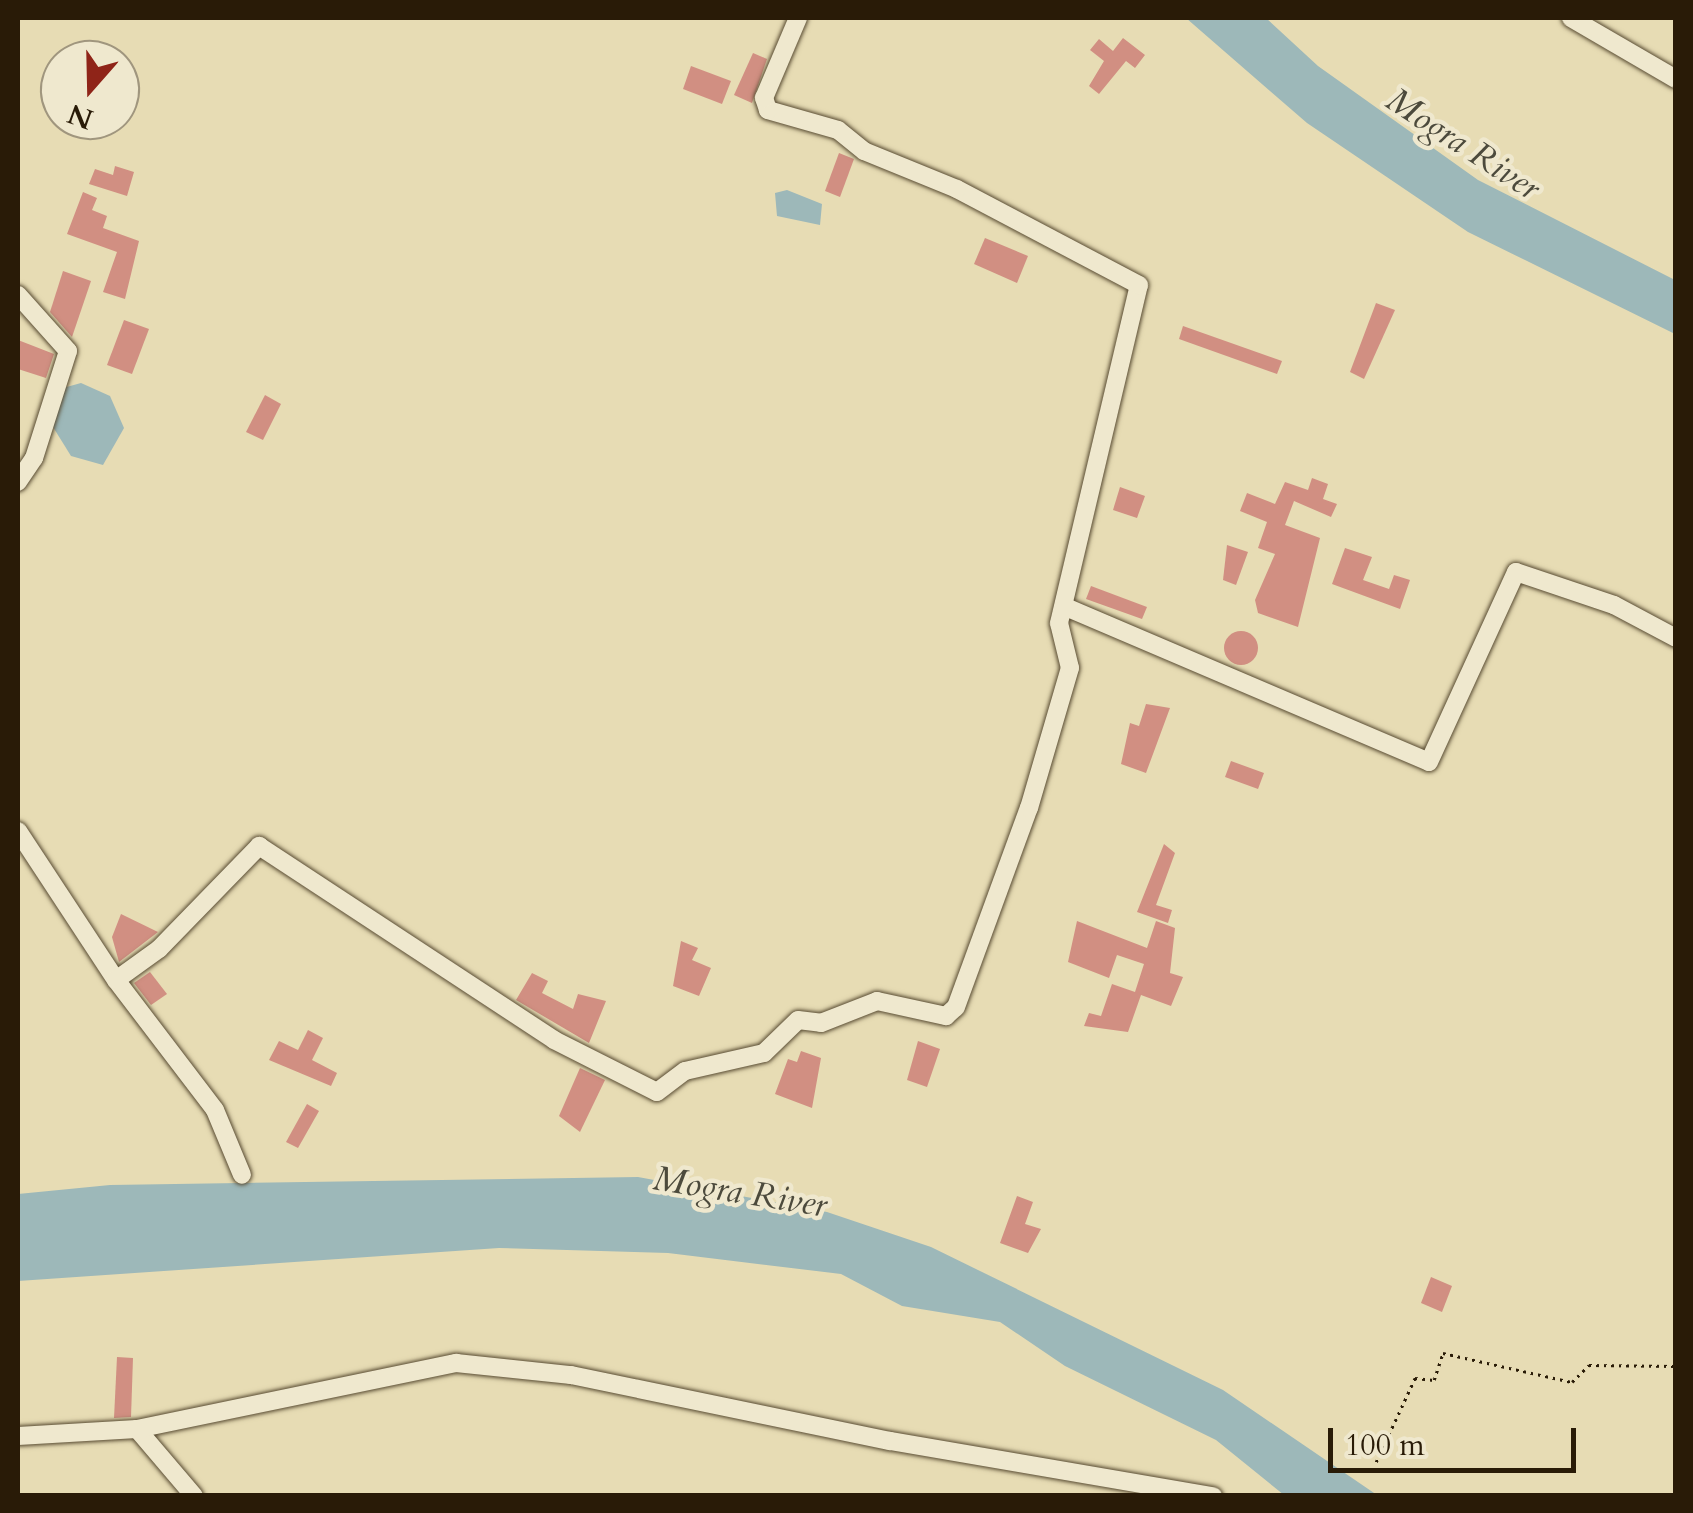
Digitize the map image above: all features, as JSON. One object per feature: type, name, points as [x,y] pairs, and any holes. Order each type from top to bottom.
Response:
[{"type":"street","points":[[116,980],[159,949],[258,846],[554,1040],[657,1092],[685,1071],[764,1053],[798,1020],[821,1023],[877,1001],[946,1016],[963,990],[1052,737],[1070,668],[1059,623],[1068,608],[1140,285],[958,189],[864,151],[838,130],[768,110],[764,98],[798,18]]},
{"type":"street","points":[[1571,18],[1676,79]]},
{"type":"street","points":[[18,294],[68,351],[34,458],[18,482]]},
{"type":"street","points":[[1068,608],[1429,762],[1516,572],[1614,605],[1676,638]]},
{"type":"street","points":[[18,830],[116,980],[215,1110],[242,1175]]},
{"type":"street","points":[[18,1436],[137,1429],[456,1363],[571,1376],[890,1442],[1182,1484],[1213,1496]]},
{"type":"street","points":[[137,1429],[194,1496]]},
{"type":"path","points":[[1376,1462],[1415,1378],[1434,1380],[1444,1354],[1572,1382],[1589,1365],[1676,1366]]},
{"type":"water","points":[[1186,18],[1266,18],[1318,66],[1478,180],[1675,280],[1675,334],[1468,232],[1307,123]]},
{"type":"water","points":[[787,190],[822,204],[820,225],[777,216],[775,193]]},
{"type":"water","points":[[81,383],[110,396],[124,428],[103,465],[71,456],[53,427],[63,388]]},
{"type":"water","points":[[638,1177],[827,1212],[931,1247],[1223,1390],[1377,1495],[1284,1495],[1216,1440],[1065,1366],[1000,1322],[902,1306],[841,1274],[668,1253],[499,1248],[18,1281],[18,1194],[110,1185]]},
{"type":"building","points":[[1123,38],[1145,55],[1135,68],[1126,61],[1099,94],[1089,86],[1104,61],[1090,50],[1099,39],[1113,51]]},
{"type":"building","points":[[753,53],[767,59],[752,103],[734,95]]},
{"type":"building","points":[[691,66],[731,81],[722,104],[683,89]]},
{"type":"building","points":[[839,153],[854,159],[840,197],[825,191]]},
{"type":"building","points":[[115,166],[134,172],[127,196],[89,184],[95,169],[113,175]]},
{"type":"building","points":[[83,192],[97,198],[92,210],[107,216],[103,228],[139,241],[125,299],[103,292],[117,252],[67,234]]},
{"type":"building","points":[[985,238],[1028,256],[1017,283],[974,264]]},
{"type":"building","points":[[63,271],[91,281],[72,337],[50,312]]},
{"type":"building","points":[[1376,303],[1395,310],[1364,379],[1350,372]]},
{"type":"building","points":[[124,320],[149,329],[132,374],[107,365]]},
{"type":"building","points":[[1183,326],[1282,361],[1277,374],[1179,339]]},
{"type":"building","points":[[18,340],[54,354],[46,378],[18,369]]},
{"type":"building","points":[[265,395],[281,404],[263,440],[246,432]]},
{"type":"building","points":[[1312,478],[1328,484],[1323,499],[1337,504],[1331,517],[1294,501],[1285,525],[1320,538],[1298,627],[1258,613],[1255,600],[1275,554],[1258,548],[1267,522],[1240,511],[1247,493],[1275,504],[1285,482],[1308,490]]},
{"type":"building","points":[[1120,487],[1145,496],[1137,518],[1113,510]]},
{"type":"building","points":[[1227,545],[1248,552],[1236,585],[1223,580]]},
{"type":"building","points":[[1345,548],[1372,557],[1363,580],[1389,589],[1394,575],[1410,580],[1400,609],[1332,584]]},
{"type":"building","points":[[1091,586],[1147,607],[1142,619],[1086,599]]},
{"type":"building","points":[[1241,631],[1253,636],[1258,648],[1253,660],[1241,665],[1229,660],[1224,648],[1229,636]]},
{"type":"building","points":[[1146,704],[1170,708],[1146,773],[1121,764],[1130,723],[1139,726]]},
{"type":"building","points":[[1231,761],[1264,773],[1258,789],[1225,777]]},
{"type":"building","points":[[1164,844],[1175,853],[1156,905],[1172,910],[1168,923],[1137,912]]},
{"type":"building","points":[[121,914],[158,932],[119,962],[112,937]]},
{"type":"building","points":[[1077,921],[1147,948],[1156,921],[1175,928],[1170,973],[1183,977],[1171,1006],[1141,995],[1128,1032],[1084,1026],[1089,1013],[1101,1016],[1112,984],[1135,992],[1144,964],[1117,955],[1109,978],[1068,962]]},
{"type":"building","points":[[681,941],[698,948],[692,960],[711,968],[699,996],[673,986]]},
{"type":"building","points":[[150,972],[167,994],[151,1005],[134,983]]},
{"type":"building","points":[[532,973],[548,981],[542,993],[573,1009],[578,994],[606,1001],[589,1043],[516,1000]]},
{"type":"building","points":[[308,1030],[323,1038],[312,1060],[337,1073],[331,1086],[269,1060],[279,1041],[298,1050]]},
{"type":"building","points":[[918,1041],[940,1049],[927,1087],[907,1080]]},
{"type":"building","points":[[801,1051],[821,1058],[812,1108],[775,1094],[788,1059],[797,1062]]},
{"type":"building","points":[[580,1068],[605,1080],[580,1132],[559,1116]]},
{"type":"building","points":[[307,1104],[319,1111],[298,1148],[286,1142]]},
{"type":"building","points":[[1017,1196],[1033,1202],[1025,1224],[1041,1229],[1028,1253],[1000,1243]]},
{"type":"building","points":[[1431,1277],[1452,1286],[1442,1312],[1421,1303]]},
{"type":"building","points":[[117,1357],[133,1358],[131,1417],[114,1418]]},
{"type":"water label","name":"Mogra River","points":[[1463,144]]},
{"type":"water label","name":"Mogra River","points":[[740,1192]]}]
